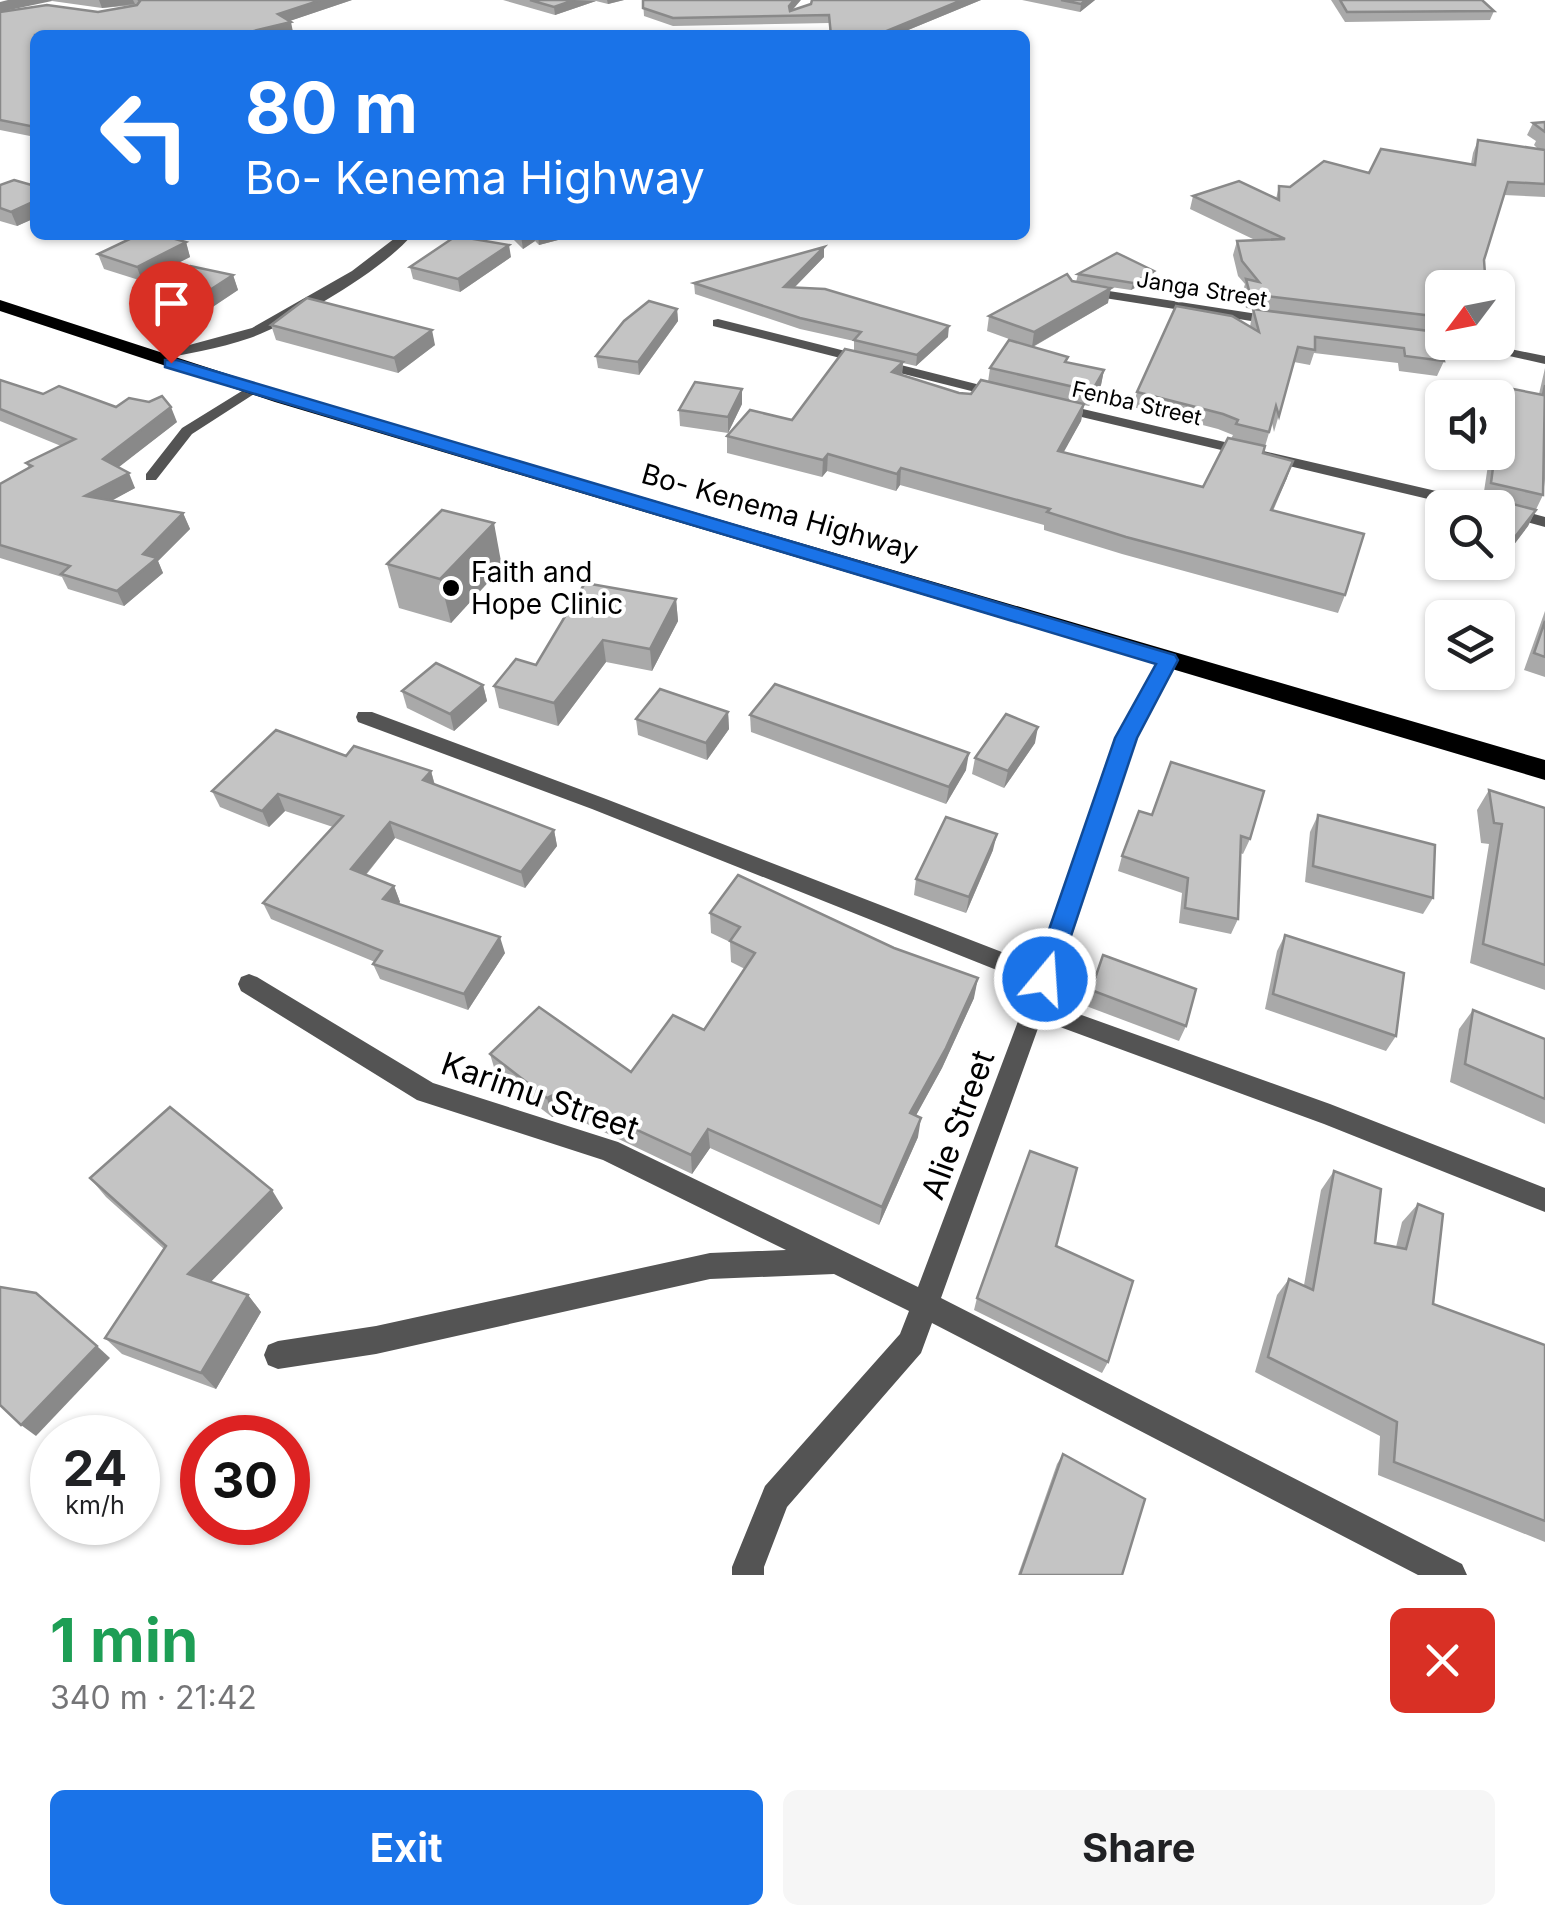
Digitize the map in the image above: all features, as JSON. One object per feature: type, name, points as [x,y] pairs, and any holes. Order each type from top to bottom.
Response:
[{"type":"highway","name":"Bo- Kenema Highway","points":[[0,305],[255,389],[1545,770]]},
{"type":"street","points":[[152,357],[256,332],[381,259],[404,240]]},
{"type":"street","name":"Janga Street","points":[[1074,289],[1295,322]]},
{"type":"street","points":[[718,323],[768,339],[1018,398]]},
{"type":"street","points":[[1515,354],[1545,360]]},
{"type":"street","points":[[152,477],[188,430],[255,389]]},
{"type":"street","name":"Fenba Street","points":[[1038,402],[1425,493]]},
{"type":"street","points":[[1515,514],[1545,522]]},
{"type":"street","name":"Alie Street","points":[[748,1575],[776,1498],[911,1343],[1035,1008],[1126,738],[1168,660]]},
{"type":"street","points":[[364,717],[600,804],[1045,979]]},
{"type":"street","name":"Karimu Street","points":[[249,984],[426,1092],[609,1150],[839,1262],[1451,1575]]},
{"type":"street","points":[[1035,1008],[1330,1115],[1545,1200]]},
{"type":"street","points":[[278,1355],[376,1340],[710,1266],[839,1262]]},
{"type":"building","points":[[321,0],[278,14],[291,22],[258,30],[30,30],[30,126],[0,120],[0,12],[47,5],[98,12],[137,5],[140,1]]},
{"type":"building","points":[[530,0],[574,0],[554,7]]},
{"type":"building","points":[[643,0],[794,0],[790,11],[811,4],[812,0],[962,0],[889,30],[830,30],[829,15],[673,18],[643,8]]},
{"type":"building","points":[[1340,0],[1482,0],[1494,11],[1347,12]]},
{"type":"building","points":[[1478,140],[1545,150],[1545,184],[1508,182],[1484,260],[1485,270],[1425,270],[1425,315],[1250,294],[1246,279],[1259,282],[1242,261],[1237,241],[1285,239],[1193,196],[1239,181],[1279,200],[1279,186],[1290,187],[1324,161],[1369,173],[1381,149],[1475,165]]},
{"type":"building","points":[[14,180],[30,185],[30,203],[11,212],[0,208],[0,185]]},
{"type":"building","points":[[127,240],[186,242],[137,267],[98,254]]},
{"type":"building","points":[[450,240],[509,245],[458,279],[410,267]]},
{"type":"building","points":[[824,247],[784,287],[825,289],[949,326],[917,355],[854,340],[861,332],[800,318],[694,283]]},
{"type":"building","points":[[1117,253],[1154,271],[1133,283],[1078,274]]},
{"type":"building","points":[[190,266],[233,275],[196,299],[153,290]]},
{"type":"building","points":[[1067,274],[1072,281],[1111,288],[1034,332],[989,316]]},
{"type":"building","points":[[307,298],[432,330],[394,358],[271,325]]},
{"type":"building","points":[[649,301],[677,309],[638,362],[596,356],[624,321]]},
{"type":"building","points":[[1176,306],[1232,316],[1259,332],[1253,309],[1425,330],[1425,359],[1405,356],[1404,348],[1315,337],[1315,350],[1298,347],[1279,416],[1276,406],[1269,432],[1236,424],[1238,420],[1223,414],[1137,392]]},
{"type":"building","points":[[1009,340],[1068,357],[1065,362],[1104,370],[1092,391],[990,368]]},
{"type":"building","points":[[845,349],[903,362],[892,372],[959,393],[971,394],[981,380],[1084,404],[1058,451],[1203,487],[1228,438],[1265,446],[1263,453],[1293,461],[1271,510],[1364,534],[1345,595],[1126,537],[1047,512],[1050,509],[901,468],[897,474],[828,454],[823,460],[727,436],[750,410],[792,420]]},
{"type":"building","points":[[0,380],[43,394],[59,386],[116,407],[129,398],[149,402],[162,396],[171,407],[103,459],[129,473],[85,496],[183,513],[143,554],[157,558],[117,591],[61,574],[70,566],[0,545],[0,484],[32,466],[26,463],[75,439],[0,409]]},
{"type":"building","points":[[695,382],[742,389],[728,417],[679,410]]},
{"type":"building","points":[[1545,385],[1543,495],[1491,483],[1493,470],[1515,470],[1515,389],[1543,395]]},
{"type":"building","points":[[1515,505],[1536,510],[1515,537]]},
{"type":"building","points":[[442,510],[494,523],[440,579],[387,564]]},
{"type":"building","points":[[585,583],[676,599],[650,649],[603,640],[554,703],[494,686],[516,659],[536,665]]},
{"type":"building","points":[[1545,621],[1545,657],[1534,653]]},
{"type":"building","points":[[436,663],[483,685],[450,714],[402,691]]},
{"type":"building","points":[[775,684],[969,753],[949,787],[750,715]]},
{"type":"building","points":[[660,689],[728,712],[706,743],[636,719]]},
{"type":"building","points":[[1006,714],[1038,727],[1008,771],[975,758]]},
{"type":"building","points":[[276,730],[346,756],[354,746],[431,771],[423,780],[554,830],[521,872],[390,822],[351,869],[394,886],[383,899],[500,937],[464,994],[373,964],[382,951],[263,903],[343,816],[278,794],[262,811],[212,791]]},
{"type":"building","points":[[1171,762],[1264,791],[1250,839],[1241,836],[1238,919],[1185,908],[1188,878],[1122,856],[1139,811],[1152,815]]},
{"type":"building","points":[[1489,790],[1545,808],[1545,965],[1483,944],[1502,824],[1494,823]]},
{"type":"building","points":[[1318,815],[1435,845],[1433,898],[1313,866]]},
{"type":"building","points":[[946,817],[997,834],[969,897],[916,879]]},
{"type":"building","points":[[738,875],[894,948],[978,978],[910,1113],[921,1118],[882,1207],[708,1129],[691,1155],[557,1093],[547,1098],[490,1054],[539,1007],[631,1072],[673,1015],[704,1030],[755,953],[730,941],[740,927],[710,913]]},
{"type":"building","points":[[1285,935],[1404,973],[1396,1036],[1273,994]]},
{"type":"building","points":[[1103,955],[1196,989],[1186,1026],[1091,990]]},
{"type":"building","points":[[1473,1010],[1545,1039],[1545,1099],[1465,1064]]},
{"type":"building","points":[[170,1107],[272,1190],[188,1274],[248,1295],[201,1373],[105,1338],[166,1246],[90,1178]]},
{"type":"building","points":[[1030,1151],[1077,1168],[1056,1246],[1133,1281],[1108,1362],[977,1298]]},
{"type":"building","points":[[1334,1171],[1381,1189],[1375,1243],[1406,1249],[1418,1204],[1443,1214],[1433,1304],[1545,1345],[1545,1521],[1394,1462],[1397,1422],[1268,1357],[1289,1279],[1313,1290]]},
{"type":"building","points":[[0,1287],[36,1293],[97,1346],[21,1425],[0,1405]]},
{"type":"building","points":[[1063,1454],[1145,1499],[1122,1575],[1020,1575]]},
{"type":"place","name":"Faith and Hope Clinic","points":[[451,588]]},
{"type":"route","points":[[171,363],[1168,660],[1144,698],[1126,738],[1045,979]]}]
